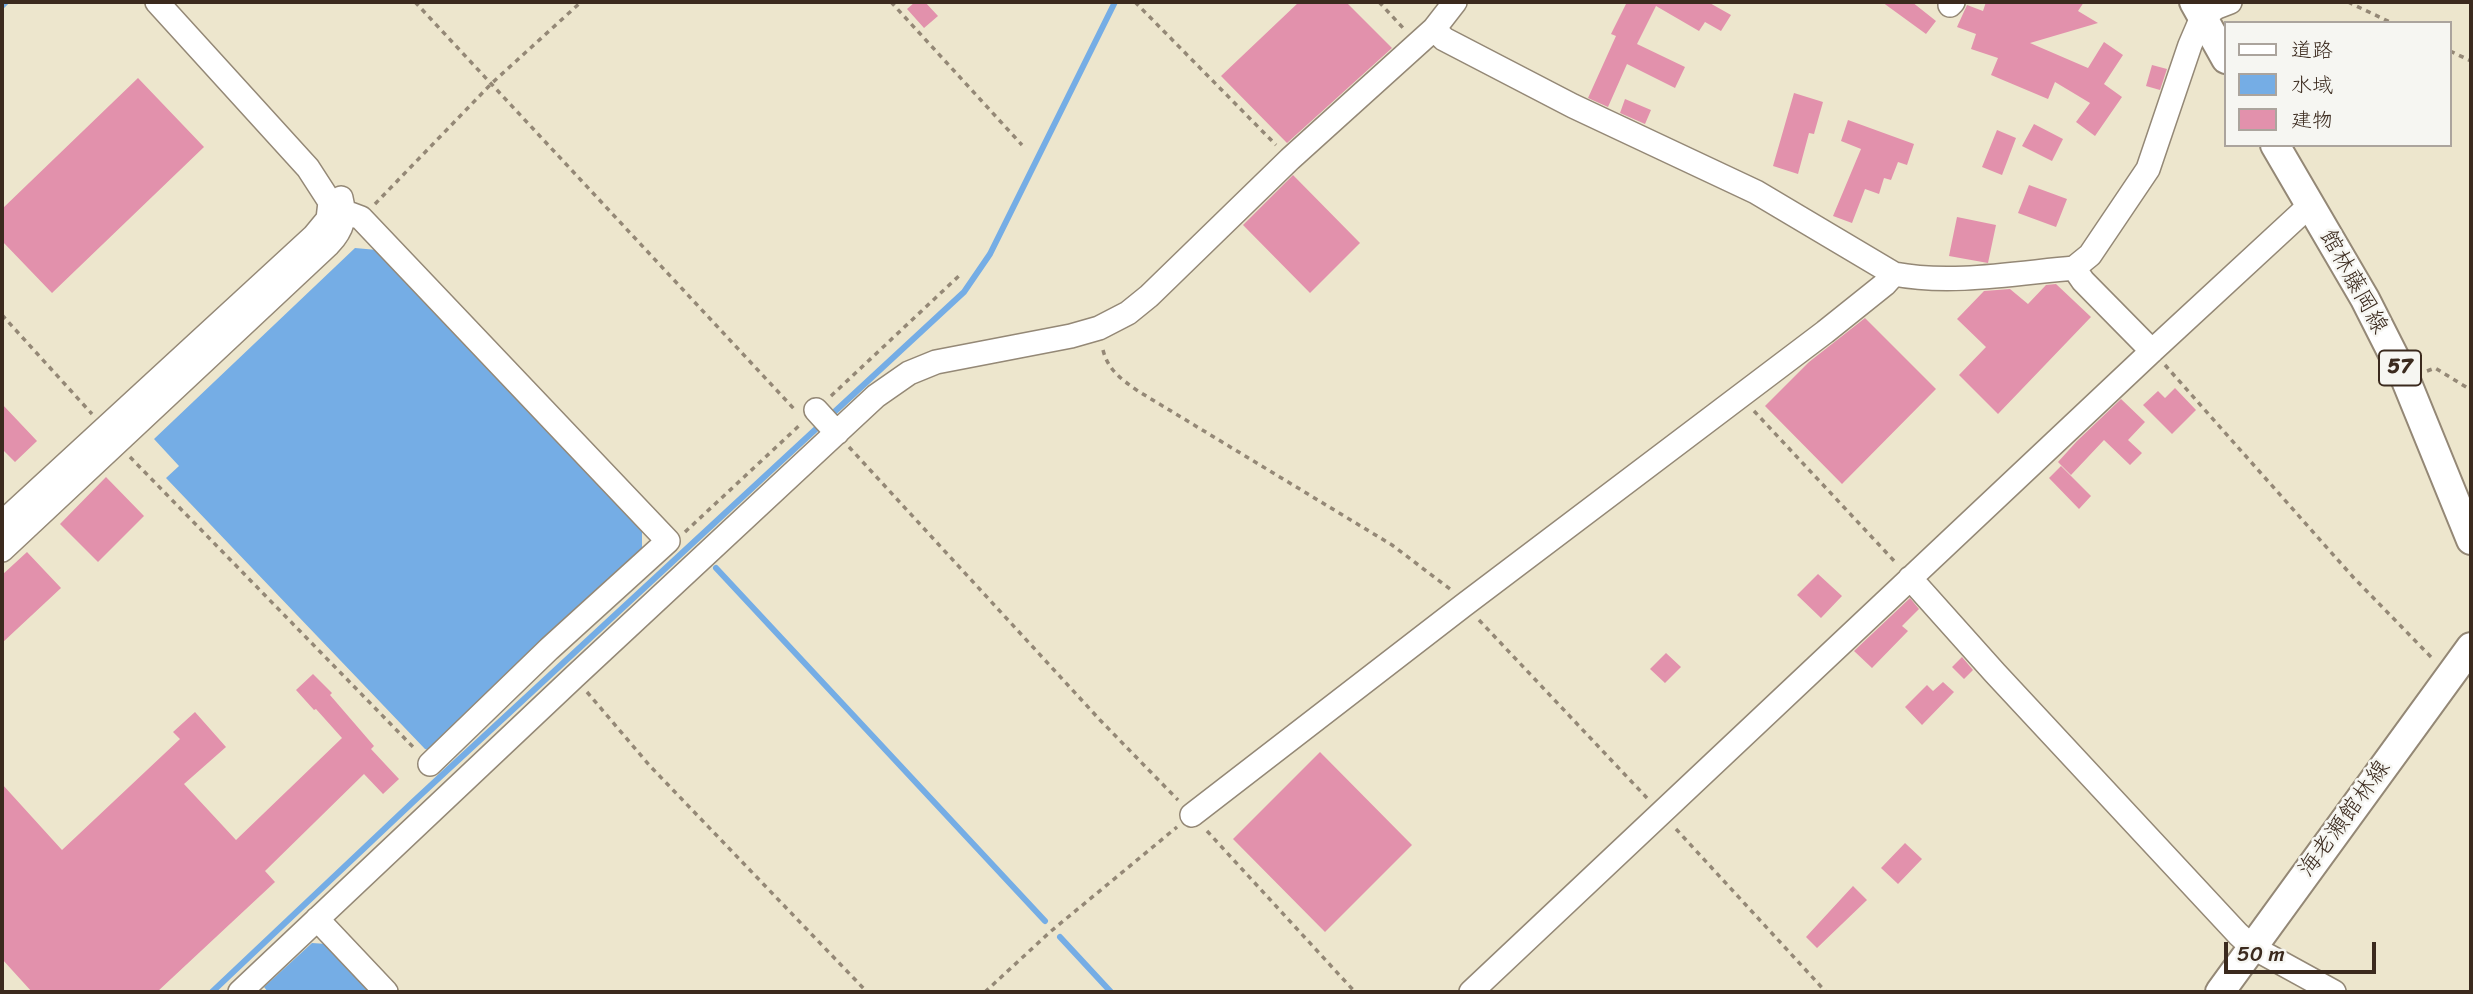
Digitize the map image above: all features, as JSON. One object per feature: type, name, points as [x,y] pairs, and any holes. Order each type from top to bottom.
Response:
[{"type":"main road","points":[[2198,9],[2224,55]]},
{"type":"main road","name":"館林藤岡線","points":[[2276,147],[2365,299],[2405,378],[2471,540]]},
{"type":"main road","name":"海老瀬館林線","points":[[2220,992],[2471,647]]},
{"type":"street","points":[[2,523],[328,219],[330,202],[308,167],[157,2]]},
{"type":"street","points":[[429,764],[561,663],[826,421],[909,373],[936,362],[1071,336],[1099,328],[1128,313],[1149,296],[1290,159],[1426,36],[1455,2]]},
{"type":"street","points":[[1426,36],[1444,39],[1526,83],[1756,192],[1894,274],[1915,279],[1941,279],[2074,268],[2090,255],[2148,169],[2190,45],[2198,9],[2217,7],[2230,2]]},
{"type":"street","points":[[240,992],[317,919],[561,663],[668,541],[353,215],[334,187],[308,167]]},
{"type":"street","points":[[1471,992],[2309,206]]},
{"type":"street","points":[[2,550],[329,244],[353,215]]},
{"type":"street","points":[[2074,268],[2083,281],[2152,351]]},
{"type":"street","points":[[1192,815],[1464,605],[1741,397],[1894,274]]},
{"type":"street","points":[[1910,578],[1995,673],[2252,947],[2334,992]]},
{"type":"street","points":[[317,919],[386,992]]},
{"type":"path","points":[[415,2],[804,421],[679,538],[668,541]]},
{"type":"path","points":[[353,215],[581,2]]},
{"type":"path","points":[[891,2],[1022,145]]},
{"type":"path","points":[[1135,2],[1290,159]]},
{"type":"path","points":[[1379,2],[1426,36]]},
{"type":"path","points":[[2348,2],[2388,21]]},
{"type":"path","points":[[2452,52],[2471,61]]},
{"type":"path","points":[[961,272],[826,421],[1354,992]]},
{"type":"path","points":[[2,314],[95,418]]},
{"type":"path","points":[[1099,328],[1106,364],[1117,376],[1392,545],[1450,589],[1826,992]]},
{"type":"path","points":[[2152,351],[2353,577],[2432,659],[2452,672]]},
{"type":"path","points":[[2405,378],[2435,368],[2471,390]]},
{"type":"path","points":[[1741,397],[1910,578]]},
{"type":"path","points":[[124,450],[429,764]]},
{"type":"path","points":[[561,663],[650,766],[867,992]]},
{"type":"path","points":[[985,992],[1050,932],[1192,815]]},
{"type":"water","points":[[355,248],[377,250],[642,526],[642,554],[433,751],[425,749],[166,478],[179,466],[154,439]]},
{"type":"water","points":[[312,943],[327,944],[372,992],[268,992],[264,987]]},
{"type":"building","points":[[915,2],[925,2],[938,16],[924,28],[907,9]]},
{"type":"building","points":[[1299,2],[1346,2],[1392,48],[1287,143],[1221,76]]},
{"type":"building","points":[[1627,2],[1708,2],[1731,15],[1721,31],[1705,22],[1699,31],[1656,6],[1637,44],[1685,67],[1675,88],[1627,64],[1608,107],[1588,98],[1616,36],[1611,34]]},
{"type":"building","points":[[1882,2],[1912,2],[1936,21],[1926,34]]},
{"type":"building","points":[[1986,2],[2084,2],[2078,11],[2098,23],[2030,43],[2088,68],[2104,42],[2123,55],[2104,84],[2122,97],[2095,136],[2076,122],[2090,103],[2055,82],[2048,99],[1991,75],[1998,58],[1971,49],[1976,34],[1957,27],[1967,5],[1983,11]]},
{"type":"building","points":[[2152,65],[2167,69],[2160,90],[2146,86]]},
{"type":"building","points":[[138,78],[204,147],[52,293],[2,241],[2,209]]},
{"type":"building","points":[[1794,93],[1823,102],[1814,134],[1809,133],[1798,174],[1773,166]]},
{"type":"building","points":[[1625,99],[1651,110],[1645,124],[1620,113]]},
{"type":"building","points":[[1848,120],[1914,144],[1907,165],[1898,162],[1891,180],[1884,178],[1879,194],[1865,189],[1852,223],[1833,216],[1861,149],[1841,141]]},
{"type":"building","points":[[2034,124],[2063,139],[2052,161],[2022,146]]},
{"type":"building","points":[[1997,130],[2016,138],[2002,175],[1982,167]]},
{"type":"building","points":[[1293,175],[1360,243],[1310,293],[1243,225]]},
{"type":"building","points":[[2029,185],[2067,199],[2056,227],[2018,213]]},
{"type":"building","points":[[1957,217],[1996,225],[1988,263],[1949,256]]},
{"type":"building","points":[[2056,284],[2091,317],[1998,414],[1959,375],[1986,347],[1957,319],[1984,291],[2010,289],[2028,304],[2046,285]]},
{"type":"building","points":[[1865,318],[1936,389],[1842,484],[1765,406],[1809,362]]},
{"type":"building","points":[[2175,388],[2196,410],[2172,434],[2143,405],[2158,391],[2165,398]]},
{"type":"building","points":[[2121,399],[2145,422],[2128,440],[2142,453],[2130,465],[2104,440],[2071,475],[2058,462]]},
{"type":"building","points":[[2,404],[37,441],[15,462],[2,449]]},
{"type":"building","points":[[2061,466],[2091,496],[2079,509],[2049,478]]},
{"type":"building","points":[[106,477],[144,516],[98,562],[60,524]]},
{"type":"building","points":[[27,552],[61,588],[2,643],[2,575]]},
{"type":"building","points":[[1818,574],[1842,596],[1821,618],[1797,595]]},
{"type":"building","points":[[1910,598],[1919,609],[1902,626],[1908,631],[1872,668],[1854,651]]},
{"type":"building","points":[[1666,653],[1681,667],[1665,683],[1650,669]]},
{"type":"building","points":[[1962,657],[1973,670],[1964,679],[1952,667]]},
{"type":"building","points":[[313,674],[332,693],[330,695],[374,746],[371,749],[399,779],[383,794],[364,774],[265,871],[275,882],[157,992],[32,992],[2,959],[2,784],[62,850],[180,739],[173,732],[195,712],[226,747],[184,784],[236,840],[342,738],[296,690]]},
{"type":"building","points":[[1943,682],[1954,692],[1922,725],[1905,707],[1927,685],[1933,691]]},
{"type":"building","points":[[1320,752],[1412,845],[1325,932],[1233,839]]},
{"type":"building","points":[[1905,843],[1922,859],[1898,884],[1881,868]]},
{"type":"building","points":[[1853,886],[1867,900],[1817,948],[1806,937]]},
{"type":"waterway","points":[[2,6],[6,2]]},
{"type":"waterway","points":[[212,992],[414,801],[964,292],[990,254],[1115,2]]},
{"type":"waterway","points":[[716,568],[1045,921]]},
{"type":"waterway","points":[[1060,937],[1111,992]]}]
